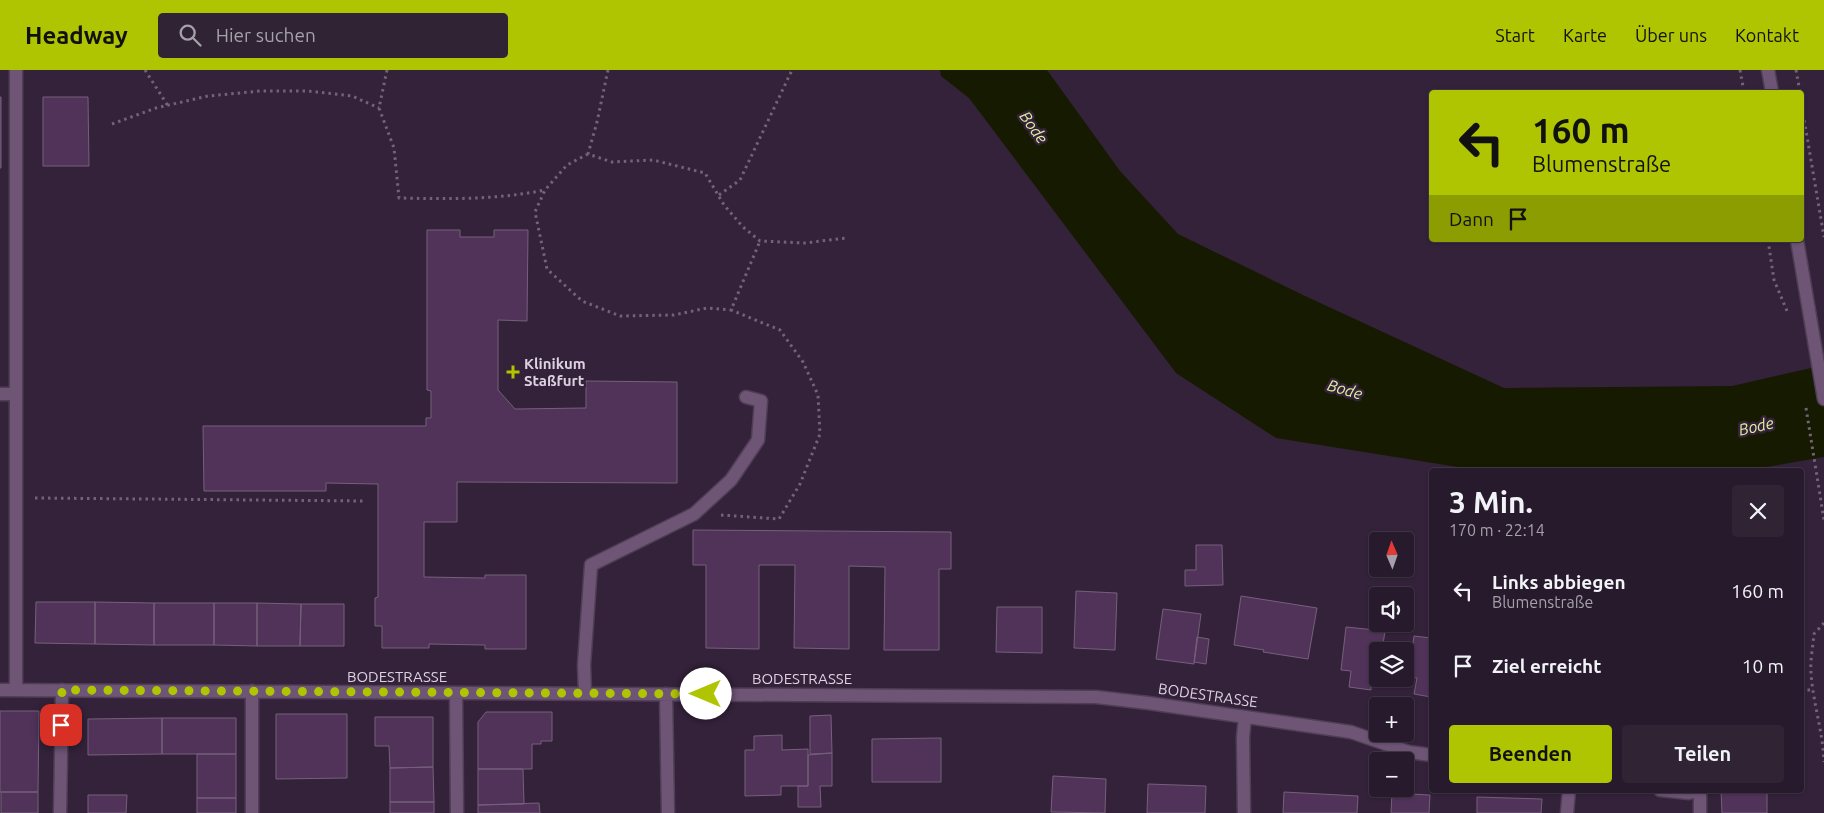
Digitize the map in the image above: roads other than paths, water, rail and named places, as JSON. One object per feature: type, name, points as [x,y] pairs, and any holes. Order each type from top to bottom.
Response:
[{"type":"street","points":[[16,70],[16,690]]},
{"type":"street","points":[[1768,70],[1772,90]]},
{"type":"street","points":[[1797,242],[1824,400]]},
{"type":"street","points":[[0,394],[16,394]]},
{"type":"street","points":[[585,693],[584,664],[591,565],[694,514],[731,480],[758,440],[761,401],[746,397]]},
{"type":"street","name":"BODESTRASSE","points":[[0,690],[1096,697],[1352,732],[1409,752],[1429,755]]},
{"type":"street","points":[[60,813],[62,690]]},
{"type":"street","points":[[252,691],[252,813]]},
{"type":"street","points":[[456,693],[457,813]]},
{"type":"street","points":[[666,694],[668,813]]},
{"type":"street","points":[[1244,813],[1243,737],[1245,717]]},
{"type":"street","points":[[1567,813],[1569,793]]},
{"type":"street","points":[[1700,793],[1700,813]]},
{"type":"water","name":"Bode","points":[[940,70],[1047,70],[1120,171],[1178,234],[1303,295],[1504,388],[1732,386],[1824,365],[1824,457],[1761,468],[1464,468],[1276,438],[1176,373],[969,98],[941,76]]},
{"type":"place","name":"Klinikum Staßfurt","points":[[513,372]]}]
